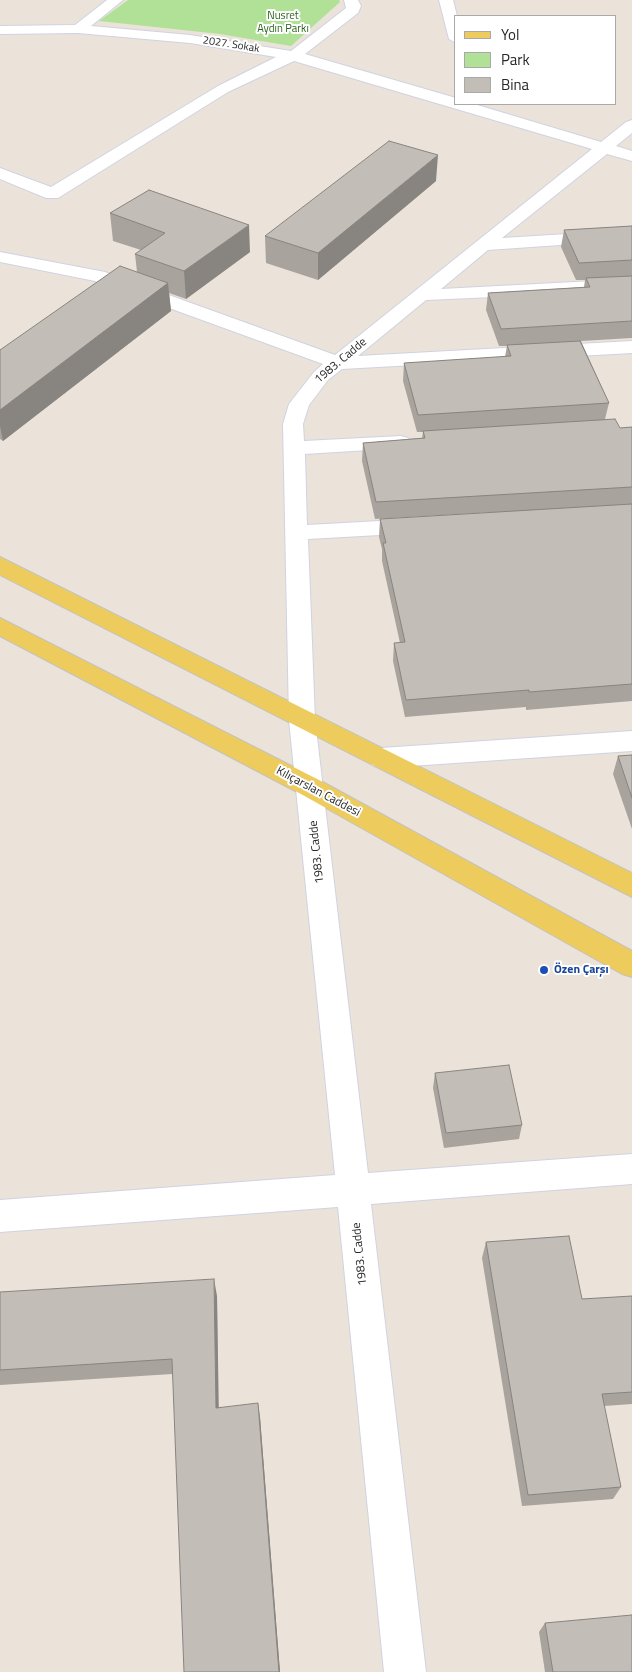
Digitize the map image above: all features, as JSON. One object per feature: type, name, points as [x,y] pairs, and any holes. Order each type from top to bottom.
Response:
[{"type":"main road","points":[[0,565],[632,886]]},
{"type":"main road","name":"Kılıçarslan Caddesi","points":[[0,626],[310,787],[632,965]]},
{"type":"street","points":[[78,29],[116,0]]},
{"type":"street","points":[[0,173],[52,194],[223,89],[295,55],[353,10],[351,0]]},
{"type":"street","points":[[446,0],[454,32]]},
{"type":"street","name":"2027. Sokak","points":[[0,30],[78,29],[190,39],[295,55],[454,103]]},
{"type":"street","name":"2027. Sokak","points":[[461,105],[632,156]]},
{"type":"street","name":"1983. Cadde","points":[[405,1672],[302,720],[293,424],[299,404],[311,386],[632,125]]},
{"type":"street","points":[[484,245],[632,235]]},
{"type":"street","points":[[0,257],[99,276],[338,363],[629,353]]},
{"type":"street","points":[[422,295],[632,285]]},
{"type":"street","points":[[294,448],[423,440]]},
{"type":"street","points":[[296,533],[434,525]]},
{"type":"street","points":[[380,758],[632,741]]},
{"type":"street","points":[[0,1216],[632,1169]]},
{"type":"green space","name":"Nusret Aydın Parkı","points":[[128,0],[339,0],[340,2],[291,46],[220,34],[99,21]]},
{"type":"building","points":[[389,141],[438,155],[318,253],[265,236]]},
{"type":"building","points":[[149,190],[249,225],[184,271],[135,254],[165,233],[110,213]]},
{"type":"building","points":[[632,226],[632,260],[579,263],[564,230]]},
{"type":"building","points":[[120,266],[168,283],[0,410],[0,350]]},
{"type":"building","points":[[632,276],[632,321],[501,329],[488,293],[590,287],[586,278]]},
{"type":"building","points":[[580,341],[609,403],[418,415],[404,363],[511,356],[507,345]]},
{"type":"building","points":[[615,419],[620,428],[632,427],[632,487],[376,502],[363,443],[425,438],[423,431]]},
{"type":"building","points":[[632,504],[632,684],[406,700],[394,643],[405,642],[383,543],[386,543],[380,519]]},
{"type":"building","points":[[632,755],[632,798],[618,756]]},
{"type":"building","points":[[509,1065],[522,1125],[446,1133],[435,1073]]},
{"type":"building","points":[[569,1236],[582,1299],[632,1296],[632,1392],[602,1394],[621,1487],[528,1495],[486,1242]]},
{"type":"building","points":[[214,1279],[216,1408],[258,1403],[279,1672],[184,1672],[172,1359],[0,1370],[0,1292]]},
{"type":"building","points":[[632,1615],[632,1672],[553,1672],[545,1623]]},
{"type":"place","name":"Özen Çarşı","points":[[544,970]]}]
